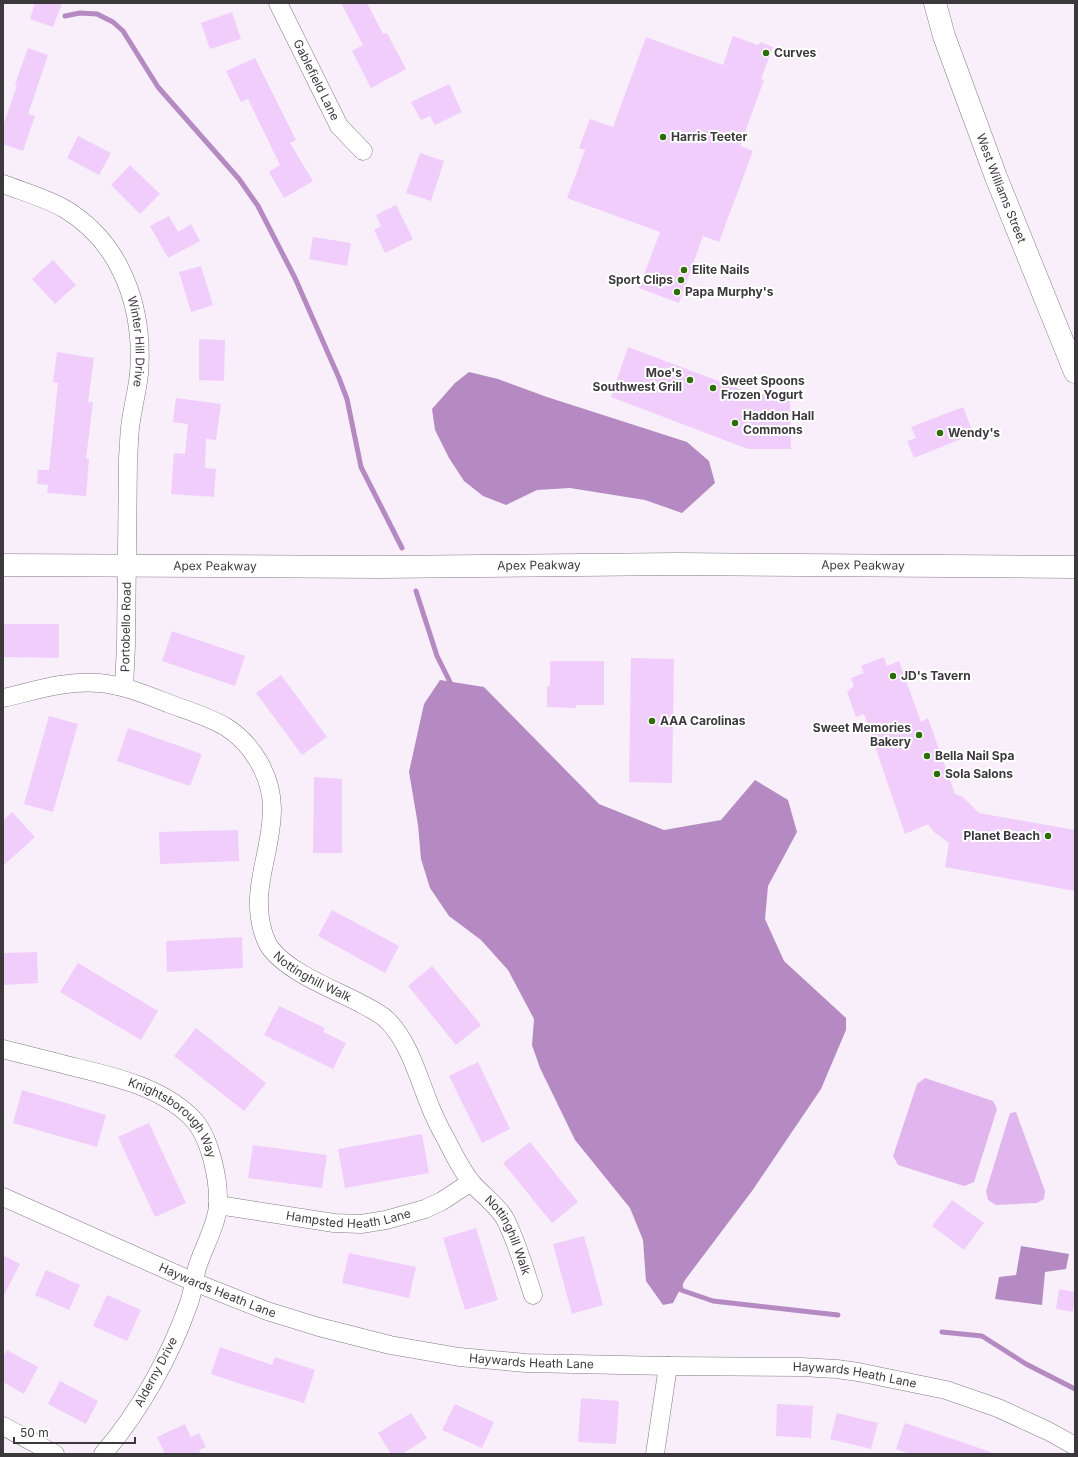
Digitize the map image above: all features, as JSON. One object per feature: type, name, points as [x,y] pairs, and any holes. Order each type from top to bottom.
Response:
[{"type":"main road","name":"West Williams Street","points":[[934,3],[944,36],[996,178],[1075,372]]},
{"type":"main road","name":"Apex Peakway","points":[[3,565],[379,567],[677,564],[1075,567]]},
{"type":"street","name":"Gablefield Lane","points":[[278,3],[339,126],[363,150]]},
{"type":"street","name":"Winter Hill Drive","points":[[3,184],[47,200],[65,209],[87,226],[116,260],[130,291],[138,326],[139,375],[130,435],[127,566]]},
{"type":"street","name":"Portobello Road","points":[[124,687],[127,566]]},
{"type":"street","points":[[3,698],[67,684],[100,683],[124,687]]},
{"type":"street","name":"Nottinghill Walk","points":[[124,687],[209,718],[228,728],[247,744],[261,765],[269,785],[272,808],[258,897],[260,923],[269,947],[278,957],[295,970],[364,1005],[384,1018],[397,1032],[410,1056],[429,1104],[446,1139],[471,1182],[496,1205],[505,1219],[533,1295]]},
{"type":"street","name":"Knightsborough Way","points":[[3,1049],[124,1079],[157,1094],[184,1110],[200,1128],[207,1141],[215,1171],[218,1205],[197,1268],[194,1282]]},
{"type":"street","name":"Hampsted Heath Lane","points":[[218,1205],[334,1223],[361,1224],[386,1220],[425,1209],[442,1201],[471,1182]]},
{"type":"street","name":"Haywards Heath Lane","points":[[3,1197],[194,1282],[267,1311],[319,1327],[397,1346],[459,1357],[526,1363],[801,1367],[837,1369],[946,1390],[998,1408],[1075,1446]]},
{"type":"street","name":"Alderny Drive","points":[[103,1454],[119,1434],[151,1386],[189,1302],[194,1282]]},
{"type":"street","points":[[655,1454],[668,1366]]},
{"type":"street","points":[[3,1426],[56,1454]]},
{"type":"shaded area","points":[[469,372],[498,379],[547,397],[687,442],[709,461],[715,483],[682,513],[645,500],[570,488],[537,490],[506,505],[483,496],[464,481],[449,458],[435,430],[432,409],[455,383]]},
{"type":"shaded area","points":[[440,680],[484,687],[599,804],[664,830],[721,820],[755,780],[788,800],[797,832],[768,886],[765,919],[784,961],[846,1018],[846,1030],[821,1089],[752,1191],[685,1280],[673,1303],[663,1305],[646,1281],[643,1240],[630,1208],[575,1140],[540,1068],[532,1045],[534,1019],[508,970],[481,940],[449,916],[430,888],[421,859],[418,825],[409,772],[424,704]]},
{"type":"shaded area","points":[[925,1078],[993,1101],[997,1109],[974,1182],[964,1186],[898,1165],[893,1156],[917,1084]]},
{"type":"shaded area","points":[[1016,1112],[1045,1191],[1044,1199],[1037,1203],[996,1205],[988,1200],[986,1191],[1010,1113]]},
{"type":"shaded area","points":[[1021,1246],[1069,1254],[1066,1269],[1045,1272],[1042,1305],[995,1299],[999,1277],[1016,1275]]},
{"type":"building","points":[[35,3],[62,3],[53,27],[30,19]]},
{"type":"building","points":[[341,3],[367,3],[383,34],[387,33],[406,69],[371,88],[352,51],[363,45]]},
{"type":"building","points":[[232,12],[241,39],[210,49],[201,23]]},
{"type":"building","name":"Harris Teeter","points":[[733,36],[758,45],[760,42],[773,47],[761,79],[764,80],[740,146],[753,151],[719,242],[703,236],[679,303],[639,288],[660,232],[567,198],[585,150],[579,148],[590,119],[613,127],[646,37],[723,65]]},
{"type":"building","points":[[28,48],[48,55],[28,114],[35,116],[23,151],[3,144],[3,126],[17,85],[15,84]]},
{"type":"building","points":[[255,58],[296,140],[290,143],[313,181],[284,198],[269,172],[280,165],[248,99],[241,102],[226,71]]},
{"type":"building","points":[[449,84],[462,112],[435,125],[430,116],[421,120],[411,102]]},
{"type":"building","points":[[78,136],[111,153],[99,175],[67,158]]},
{"type":"building","points":[[420,153],[444,161],[431,201],[406,193]]},
{"type":"building","points":[[130,165],[160,194],[140,214],[111,185]]},
{"type":"building","points":[[396,205],[413,239],[385,253],[374,230],[381,226],[376,215]]},
{"type":"building","points":[[169,216],[178,232],[191,224],[200,241],[168,258],[150,226]]},
{"type":"building","points":[[313,237],[351,243],[347,266],[309,259]]},
{"type":"building","points":[[53,260],[76,285],[55,304],[32,279]]},
{"type":"building","points":[[201,266],[213,305],[191,312],[179,272]]},
{"type":"building","points":[[199,339],[225,340],[224,381],[199,380]]},
{"type":"building","name":"Haddon Hall Commons","points":[[628,347],[756,395],[790,393],[791,449],[748,449],[611,397]]},
{"type":"building","points":[[57,352],[94,358],[88,402],[93,402],[86,459],[89,459],[86,496],[47,493],[48,485],[37,484],[38,470],[49,470],[58,383],[53,382]]},
{"type":"building","points":[[176,398],[221,404],[216,440],[206,439],[205,468],[216,469],[214,497],[171,494],[174,453],[185,454],[188,424],[173,422]]},
{"type":"building","name":"Wendy's","points":[[963,407],[972,430],[959,435],[961,439],[914,458],[907,441],[916,438],[911,427]]},
{"type":"building","points":[[3,624],[59,624],[59,658],[3,657]]},
{"type":"building","points":[[172,631],[245,656],[235,686],[162,661]]},
{"type":"building","points":[[884,657],[887,666],[899,661],[921,722],[928,718],[955,794],[963,797],[979,813],[1075,830],[1075,891],[945,867],[949,843],[934,832],[928,824],[905,834],[864,714],[856,717],[847,692],[854,686],[851,678],[864,673],[861,666]]},
{"type":"building","name":"AAA Carolinas","points":[[631,658],[674,659],[672,783],[629,782]]},
{"type":"building","points":[[550,661],[604,661],[604,705],[576,705],[576,708],[547,707],[547,686],[550,686]]},
{"type":"building","points":[[281,675],[327,737],[302,755],[256,693]]},
{"type":"building","points":[[49,716],[78,724],[53,812],[24,804]]},
{"type":"building","points":[[128,728],[202,754],[190,786],[117,761]]},
{"type":"building","points":[[314,777],[342,779],[342,853],[313,853]]},
{"type":"building","points":[[12,812],[35,837],[3,866],[3,821]]},
{"type":"building","points":[[238,830],[239,861],[160,864],[159,832]]},
{"type":"building","points":[[332,910],[399,946],[385,973],[318,936]]},
{"type":"building","points":[[242,937],[243,968],[167,972],[166,941]]},
{"type":"building","points":[[37,952],[38,983],[3,985],[3,953]]},
{"type":"building","points":[[78,963],[158,1011],[141,1040],[60,992]]},
{"type":"building","points":[[432,966],[481,1025],[456,1045],[408,986]]},
{"type":"building","points":[[279,1006],[325,1028],[323,1032],[346,1043],[333,1069],[264,1035]]},
{"type":"building","points":[[196,1028],[266,1083],[244,1111],[174,1056]]},
{"type":"building","points":[[478,1062],[510,1129],[482,1143],[449,1076]]},
{"type":"building","points":[[22,1090],[106,1115],[97,1147],[13,1123]]},
{"type":"building","points":[[149,1123],[186,1203],[155,1217],[118,1137]]},
{"type":"building","points":[[422,1134],[429,1173],[345,1188],[338,1149]]},
{"type":"building","points":[[530,1142],[578,1202],[552,1223],[503,1163]]},
{"type":"building","points":[[253,1145],[327,1155],[322,1188],[248,1178]]},
{"type":"building","points":[[952,1200],[984,1223],[964,1250],[932,1226]]},
{"type":"building","points":[[476,1228],[498,1300],[465,1310],[443,1238]]},
{"type":"building","points":[[584,1236],[603,1305],[572,1314],[553,1244]]},
{"type":"building","points":[[349,1253],[416,1267],[409,1298],[342,1283]]},
{"type":"building","points":[[3,1255],[20,1264],[3,1297]]},
{"type":"building","points":[[46,1270],[80,1285],[69,1310],[35,1295]]},
{"type":"building","points":[[1059,1289],[1075,1292],[1073,1312],[1056,1309]]},
{"type":"building","points":[[107,1295],[141,1310],[127,1341],[93,1326]]},
{"type":"building","points":[[220,1347],[272,1365],[275,1357],[315,1370],[304,1403],[211,1374]]},
{"type":"building","points":[[7,1350],[38,1367],[24,1394],[3,1382],[3,1357]]},
{"type":"building","points":[[60,1381],[98,1401],[86,1424],[48,1404]]},
{"type":"building","points":[[581,1398],[619,1401],[616,1444],[578,1442]]},
{"type":"building","points":[[455,1404],[494,1422],[482,1448],[442,1430]]},
{"type":"building","points":[[777,1404],[813,1406],[811,1438],[776,1436]]},
{"type":"building","points":[[411,1413],[427,1438],[402,1454],[391,1454],[378,1433]]},
{"type":"building","points":[[837,1413],[878,1423],[871,1449],[830,1439]]},
{"type":"building","points":[[905,1423],[991,1452],[990,1454],[910,1454],[896,1449]]},
{"type":"building","points":[[185,1424],[191,1437],[199,1433],[206,1447],[199,1450],[201,1454],[165,1454],[157,1437]]},
{"type":"waterway","points":[[65,16],[80,13],[97,14],[113,22],[123,31],[158,87],[239,179],[258,206],[295,278],[339,378],[347,399],[361,467],[402,548]]},
{"type":"waterway","points":[[416,591],[437,656],[453,688]]},
{"type":"waterway","points":[[680,1283],[681,1290],[713,1301],[838,1315]]},
{"type":"waterway","points":[[942,1332],[982,1336],[1026,1364],[1075,1389]]},
{"type":"place","name":"Curves","points":[[766,53]]},
{"type":"place","name":"Harris Teeter","points":[[663,137]]},
{"type":"place","name":"Elite Nails","points":[[684,270]]},
{"type":"place","name":"Sport Clips","points":[[681,280]]},
{"type":"place","name":"Papa Murphy's","points":[[677,292]]},
{"type":"place","name":"Moe's Southwest Grill","points":[[690,380]]},
{"type":"place","name":"Sweet Spoons Frozen Yogurt","points":[[713,388]]},
{"type":"place","name":"Haddon Hall Commons","points":[[735,423]]},
{"type":"place","name":"Wendy's","points":[[940,433]]},
{"type":"place","name":"JD's Tavern","points":[[893,676]]},
{"type":"place","name":"AAA Carolinas","points":[[652,721]]},
{"type":"place","name":"Sweet Memories Bakery","points":[[919,735]]},
{"type":"place","name":"Bella Nail Spa","points":[[927,756]]},
{"type":"place","name":"Sola Salons","points":[[937,774]]},
{"type":"place","name":"Planet Beach","points":[[1048,836]]}]
